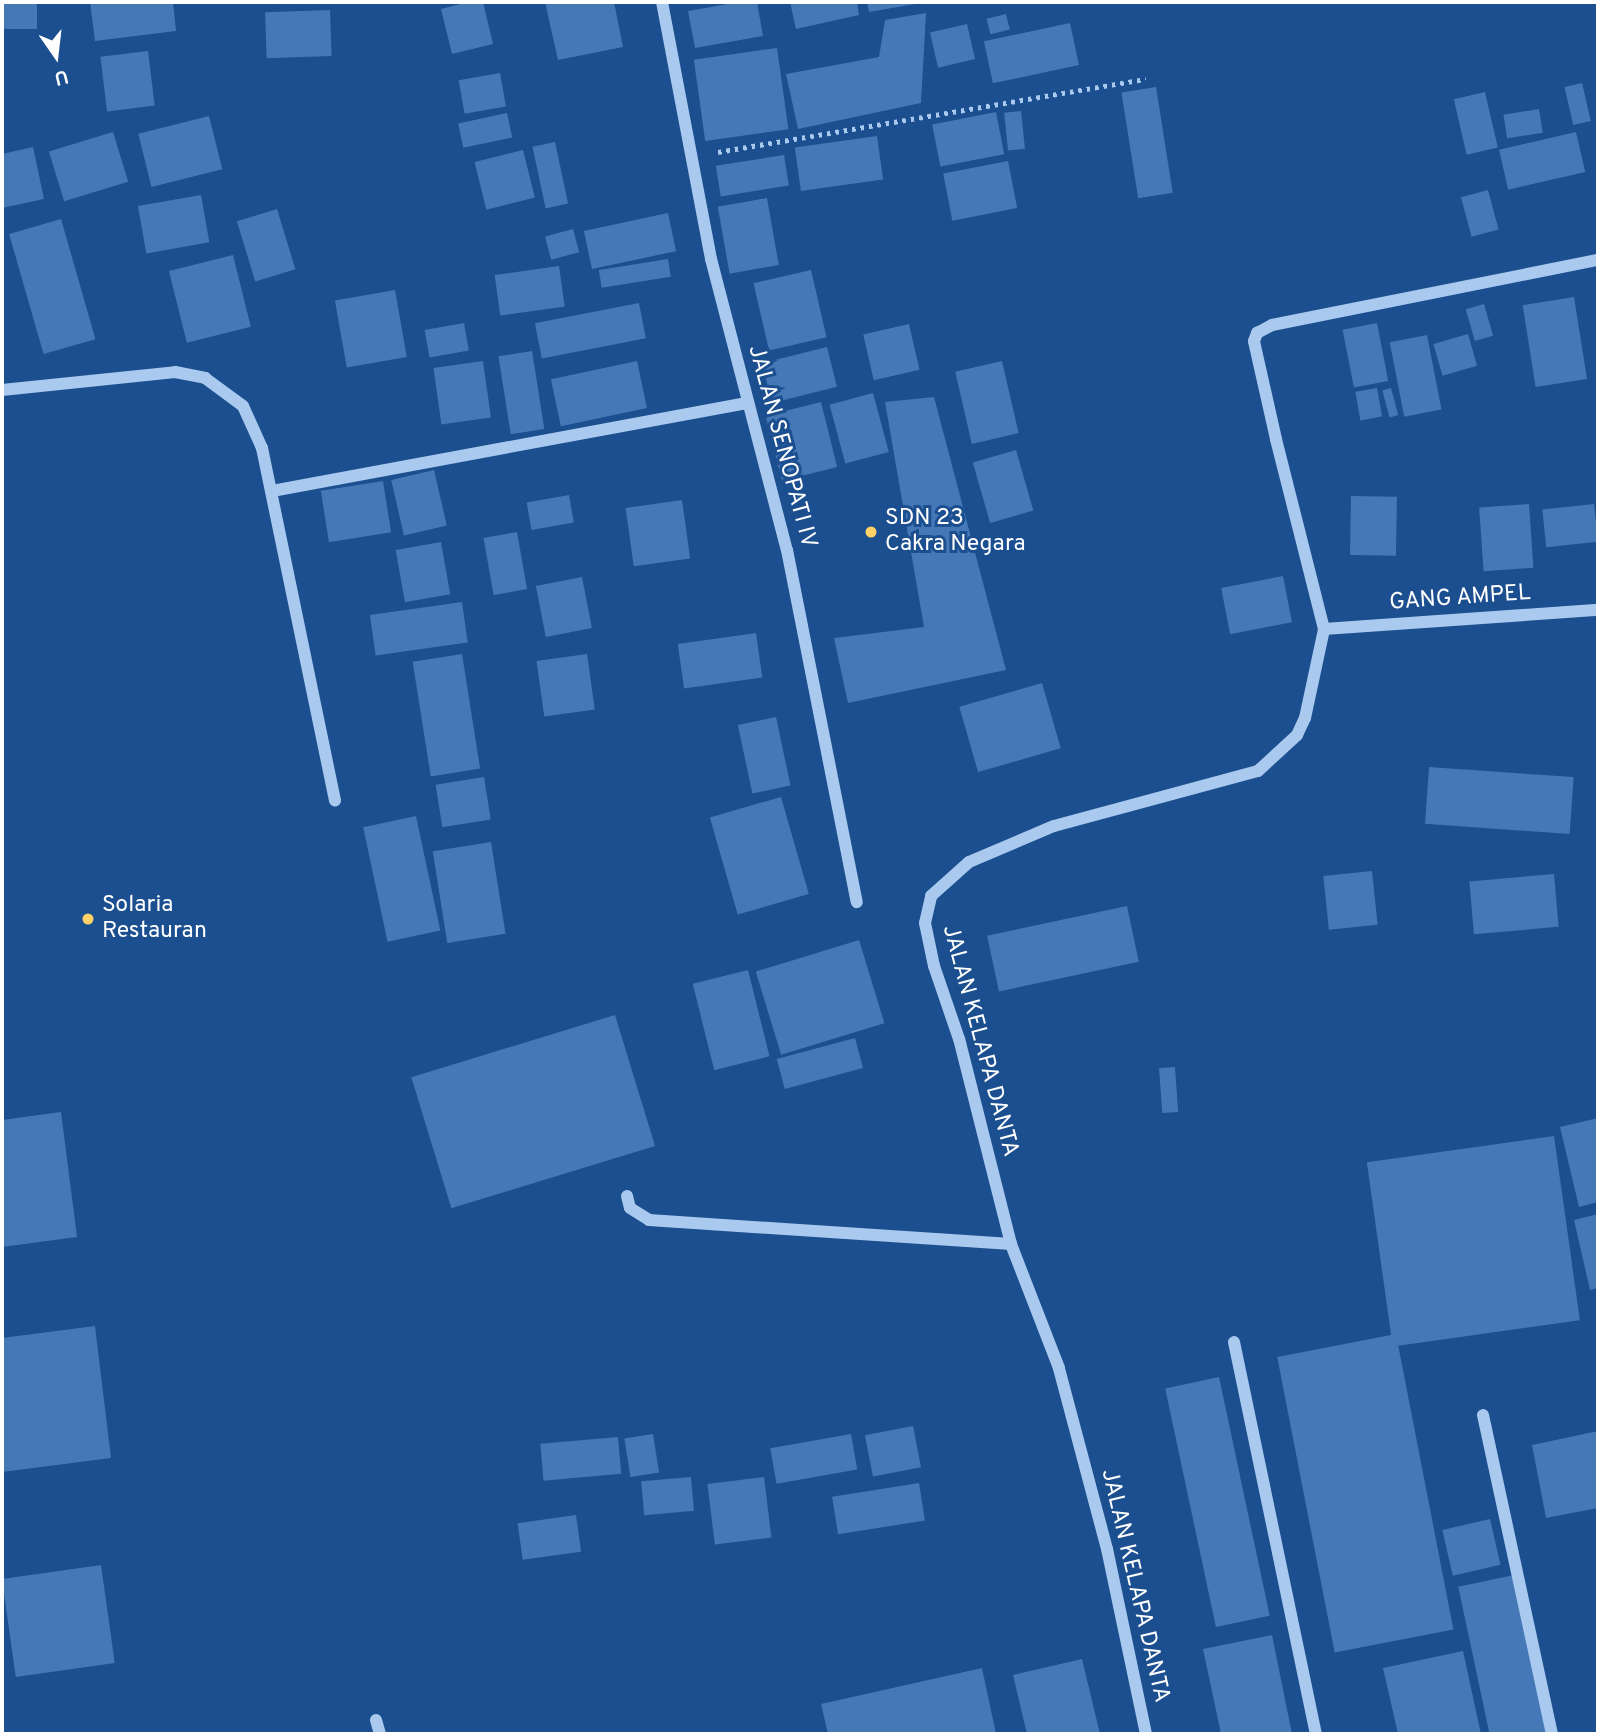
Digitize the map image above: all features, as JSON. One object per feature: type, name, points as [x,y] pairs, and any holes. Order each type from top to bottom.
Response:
[{"type":"street","name":"JALAN SENOPATI IV","points":[[662,2],[689,157],[747,403],[787,550],[857,902]]},
{"type":"street","name":"JALAN KELAPA DANTA","points":[[1146,1734],[1107,1549],[1059,1368],[1011,1244],[959,1039],[927,936],[925,923],[934,890],[968,862],[1054,826],[1258,771],[1284,751],[1305,718],[1324,629],[1254,337],[1266,327],[1598,260]]},
{"type":"street","points":[[2,390],[159,373],[205,378],[232,395],[251,419],[272,491],[335,801]]},
{"type":"street","points":[[272,491],[747,403]]},
{"type":"street","name":"GANG AMPEL","points":[[1324,629],[1598,610]]},
{"type":"street","points":[[627,1196],[630,1208],[649,1220],[1011,1244]]},
{"type":"street","points":[[1234,1342],[1316,1734]]},
{"type":"street","points":[[1483,1415],[1552,1734]]},
{"type":"street","points":[[376,1720],[380,1734]]},
{"type":"path","points":[[689,157],[1146,79]]},
{"type":"building","points":[[2,2],[37,2],[37,29],[2,29]]},
{"type":"building","points":[[90,2],[173,2],[176,31],[95,41]]},
{"type":"building","points":[[468,2],[483,2],[493,44],[452,54],[441,9]]},
{"type":"building","points":[[545,2],[614,2],[623,47],[558,60]]},
{"type":"building","points":[[739,2],[757,2],[763,36],[695,48],[688,11]]},
{"type":"building","points":[[790,2],[857,2],[859,15],[796,29]]},
{"type":"building","points":[[867,2],[921,2],[921,3],[869,12]]},
{"type":"building","points":[[330,10],[332,56],[267,58],[265,12]]},
{"type":"building","points":[[926,13],[921,103],[798,129],[786,74],[879,57],[885,20]]},
{"type":"building","points":[[1006,14],[1010,30],[990,34],[987,19]]},
{"type":"building","points":[[1070,23],[1079,65],[993,83],[984,41]]},
{"type":"building","points":[[967,24],[975,59],[938,68],[930,33]]},
{"type":"building","points":[[777,48],[788,129],[705,141],[694,60]]},
{"type":"building","points":[[148,51],[155,106],[107,111],[100,57]]},
{"type":"building","points":[[500,73],[506,106],[465,114],[459,80]]},
{"type":"building","points":[[1582,83],[1591,121],[1573,125],[1564,87]]},
{"type":"building","points":[[1156,87],[1173,193],[1138,198],[1121,92]]},
{"type":"building","points":[[1485,92],[1498,148],[1467,155],[1454,99]]},
{"type":"building","points":[[1539,109],[1543,133],[1507,138],[1503,115]]},
{"type":"building","points":[[1021,111],[1025,149],[1008,151],[1004,113]]},
{"type":"building","points":[[996,112],[1004,154],[940,167],[932,124]]},
{"type":"building","points":[[507,113],[512,137],[463,148],[458,123]]},
{"type":"building","points":[[209,116],[222,169],[151,187],[138,134]]},
{"type":"building","points":[[113,132],[128,182],[64,201],[49,152]]},
{"type":"building","points":[[1576,132],[1585,172],[1508,190],[1499,150]]},
{"type":"building","points":[[877,136],[883,180],[801,191],[795,148]]},
{"type":"building","points":[[555,142],[568,204],[546,208],[533,147]]},
{"type":"building","points":[[33,147],[44,199],[2,208],[2,154]]},
{"type":"building","points":[[523,150],[535,198],[486,210],[474,162]]},
{"type":"building","points":[[784,155],[789,186],[721,196],[716,166]]},
{"type":"building","points":[[1008,161],[1017,208],[952,221],[943,174]]},
{"type":"building","points":[[1488,190],[1499,230],[1472,237],[1461,197]]},
{"type":"building","points":[[201,195],[209,242],[146,253],[138,206]]},
{"type":"building","points":[[767,198],[779,265],[730,274],[718,207]]},
{"type":"building","points":[[277,209],[295,269],[255,282],[237,221]]},
{"type":"building","points":[[668,213],[676,251],[592,269],[584,231]]},
{"type":"building","points":[[61,219],[95,339],[44,354],[9,234]]},
{"type":"building","points":[[573,229],[579,252],[551,260],[545,237]]},
{"type":"building","points":[[233,255],[251,327],[187,343],[169,271]]},
{"type":"building","points":[[668,259],[671,277],[602,288],[599,270]]},
{"type":"building","points":[[559,266],[565,307],[500,316],[495,275]]},
{"type":"building","points":[[811,270],[827,337],[769,351],[754,283]]},
{"type":"building","points":[[395,290],[407,357],[347,368],[335,301]]},
{"type":"building","points":[[1574,297],[1587,379],[1536,387],[1523,305]]},
{"type":"building","points":[[639,303],[646,338],[542,359],[535,323]]},
{"type":"building","points":[[1484,304],[1493,336],[1475,341],[1466,309]]},
{"type":"building","points":[[464,323],[469,351],[429,358],[425,330]]},
{"type":"building","points":[[1377,323],[1388,381],[1354,388],[1343,330]]},
{"type":"building","points":[[909,324],[920,370],[874,380],[863,335]]},
{"type":"building","points":[[1468,334],[1477,366],[1442,376],[1433,344]]},
{"type":"building","points":[[1427,335],[1442,410],[1404,417],[1390,342]]},
{"type":"building","points":[[827,347],[837,387],[772,403],[762,363]]},
{"type":"building","points":[[532,351],[544,429],[511,434],[498,356]]},
{"type":"building","points":[[483,361],[491,417],[441,424],[433,368]]},
{"type":"building","points":[[637,361],[647,408],[561,426],[551,379]]},
{"type":"building","points":[[1002,361],[1019,433],[972,444],[955,372]]},
{"type":"building","points":[[1377,388],[1382,417],[1360,420],[1355,392]]},
{"type":"building","points":[[1391,388],[1398,415],[1390,417],[1382,390]]},
{"type":"building","points":[[873,393],[889,452],[845,464],[830,405]]},
{"type":"building","points":[[934,397],[1006,670],[848,703],[834,638],[924,627],[885,402]]},
{"type":"building","points":[[821,402],[837,467],[782,481],[766,416]]},
{"type":"building","points":[[1016,450],[1033,511],[990,523],[973,462]]},
{"type":"building","points":[[434,470],[447,526],[404,535],[391,480]]},
{"type":"building","points":[[383,481],[391,532],[329,542],[321,491]]},
{"type":"building","points":[[569,495],[574,523],[532,530],[527,502]]},
{"type":"building","points":[[1351,496],[1397,497],[1396,556],[1350,555]]},
{"type":"building","points":[[682,500],[690,558],[634,566],[626,508]]},
{"type":"building","points":[[1529,504],[1533,568],[1484,571],[1479,507]]},
{"type":"building","points":[[1594,504],[1598,542],[1546,547],[1542,509]]},
{"type":"building","points":[[517,532],[527,589],[494,595],[484,538]]},
{"type":"building","points":[[441,542],[450,594],[405,602],[396,550]]},
{"type":"building","points":[[1283,576],[1292,622],[1230,634],[1221,588]]},
{"type":"building","points":[[582,577],[592,628],[546,637],[536,586]]},
{"type":"building","points":[[462,602],[468,643],[376,656],[370,615]]},
{"type":"building","points":[[756,633],[762,678],[684,689],[678,644]]},
{"type":"building","points":[[462,654],[480,769],[431,776],[413,662]]},
{"type":"building","points":[[587,654],[595,709],[544,717],[536,661]]},
{"type":"building","points":[[1042,683],[1061,748],[978,772],[959,707]]},
{"type":"building","points":[[776,717],[791,785],[752,794],[738,725]]},
{"type":"building","points":[[1429,767],[1574,777],[1570,834],[1425,824]]},
{"type":"building","points":[[484,777],[491,819],[442,827],[436,785]]},
{"type":"building","points":[[781,797],[809,894],[738,914],[710,817]]},
{"type":"building","points":[[416,816],[440,930],[388,942],[363,827]]},
{"type":"building","points":[[491,842],[506,934],[447,943],[433,851]]},
{"type":"building","points":[[1372,871],[1378,925],[1329,930],[1323,876]]},
{"type":"building","points":[[1554,874],[1559,927],[1474,934],[1469,881]]},
{"type":"building","points":[[1127,906],[1139,962],[999,991],[987,936]]},
{"type":"building","points":[[859,940],[884,1023],[781,1055],[756,972]]},
{"type":"building","points":[[748,970],[770,1056],[714,1070],[693,984]]},
{"type":"building","points":[[615,1015],[655,1146],[451,1208],[411,1077]]},
{"type":"building","points":[[855,1038],[863,1068],[785,1089],[777,1059]]},
{"type":"building","points":[[1175,1067],[1178,1112],[1162,1113],[1159,1068]]},
{"type":"building","points":[[61,1112],[77,1237],[2,1247],[2,1120]]},
{"type":"building","points":[[1598,1118],[1598,1202],[1579,1207],[1560,1127]]},
{"type":"building","points":[[1554,1136],[1580,1320],[1393,1346],[1367,1162]]},
{"type":"building","points":[[1598,1214],[1598,1288],[1590,1290],[1574,1220]]},
{"type":"building","points":[[95,1326],[111,1458],[2,1472],[2,1338]]},
{"type":"building","points":[[1396,1334],[1453,1629],[1335,1653],[1277,1357]]},
{"type":"building","points":[[1219,1377],[1270,1616],[1216,1627],[1165,1388]]},
{"type":"building","points":[[913,1426],[921,1467],[873,1477],[865,1435]]},
{"type":"building","points":[[1598,1431],[1598,1508],[1546,1518],[1532,1445]]},
{"type":"building","points":[[653,1434],[659,1473],[630,1477],[624,1439]]},
{"type":"building","points":[[851,1434],[857,1469],[776,1484],[770,1448]]},
{"type":"building","points":[[618,1437],[621,1474],[544,1481],[540,1444]]},
{"type":"building","points":[[691,1477],[694,1511],[644,1515],[641,1481]]},
{"type":"building","points":[[764,1477],[771,1538],[715,1544],[707,1484]]},
{"type":"building","points":[[919,1483],[925,1521],[838,1534],[832,1497]]},
{"type":"building","points":[[576,1515],[581,1552],[523,1560],[518,1523]]},
{"type":"building","points":[[1490,1519],[1501,1565],[1453,1576],[1442,1530]]},
{"type":"building","points":[[101,1565],[115,1663],[16,1677],[2,1579]]},
{"type":"building","points":[[1514,1575],[1548,1734],[1490,1734],[1458,1587]]},
{"type":"building","points":[[1272,1635],[1292,1734],[1221,1734],[1203,1649]]},
{"type":"building","points":[[1463,1651],[1481,1734],[1398,1734],[1383,1668]]},
{"type":"building","points":[[1082,1659],[1100,1734],[1027,1734],[1013,1675]]},
{"type":"building","points":[[982,1668],[996,1734],[828,1734],[821,1704]]},
{"type":"place","name":"SDN 23 Cakra Negara","points":[[871,532]]},
{"type":"place","name":"Solaria Restauran","points":[[88,919]]}]
